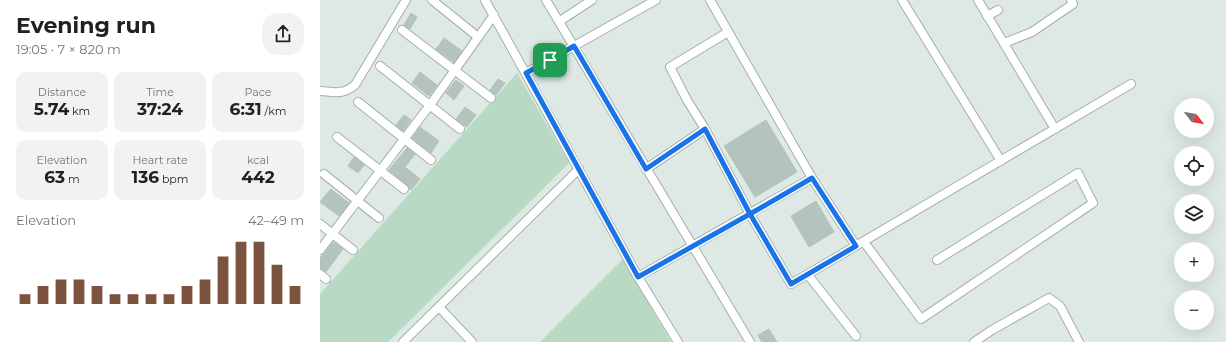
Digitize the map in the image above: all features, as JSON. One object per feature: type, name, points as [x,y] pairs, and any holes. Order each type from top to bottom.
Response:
[{"type":"street","points":[[320,91],[340,93],[348,91],[355,85],[406,0]]},
{"type":"street","points":[[432,0],[478,37]]},
{"type":"street","points":[[485,0],[638,277],[678,342]]},
{"type":"street","points":[[546,0],[560,21],[692,247],[750,342]]},
{"type":"street","points":[[560,21],[592,0]]},
{"type":"street","points":[[526,73],[656,0]]},
{"type":"street","points":[[710,0],[812,178],[856,246]]},
{"type":"street","points":[[902,0],[1001,162]]},
{"type":"street","points":[[978,0],[1055,129]]},
{"type":"street","points":[[1004,43],[1032,32],[1073,4],[1071,0]]},
{"type":"street","points":[[987,16],[998,10]]},
{"type":"street","points":[[320,250],[430,105],[494,15]]},
{"type":"street","points":[[402,30],[491,98]]},
{"type":"street","points":[[728,32],[670,67],[686,100],[705,129],[750,214],[791,284],[1001,162],[1131,84]]},
{"type":"street","points":[[380,66],[460,129]]},
{"type":"street","points":[[358,102],[431,160]]},
{"type":"street","points":[[646,169],[705,129]]},
{"type":"street","points":[[337,137],[404,189]]},
{"type":"street","points":[[405,341],[579,169]]},
{"type":"street","points":[[864,242],[921,319],[1093,203],[1078,173],[936,260]]},
{"type":"street","points":[[324,174],[379,218]]},
{"type":"street","points":[[638,277],[812,178]]},
{"type":"street","points":[[320,224],[353,250]]},
{"type":"street","points":[[808,275],[856,336]]},
{"type":"street","points":[[974,342],[992,330],[1049,298],[1060,306],[1079,342]]},
{"type":"street","points":[[439,307],[472,342]]},
{"type":"green space","points":[[517,73],[569,163],[388,342],[320,342],[320,294]]},
{"type":"green space","points":[[623,259],[671,342],[540,342]]},
{"type":"building","points":[[411,13],[417,17],[410,29],[404,25]]},
{"type":"building","points":[[444,38],[462,51],[454,62],[436,49]]},
{"type":"building","points":[[420,72],[437,85],[429,96],[412,83]]},
{"type":"building","points":[[498,79],[505,83],[496,95],[490,90]]},
{"type":"building","points":[[456,80],[464,86],[454,100],[446,93]]},
{"type":"building","points":[[465,107],[476,115],[467,127],[456,119]]},
{"type":"building","points":[[404,115],[411,120],[403,131],[396,125]]},
{"type":"building","points":[[766,120],[797,172],[755,197],[724,146]]},
{"type":"building","points":[[420,127],[439,141],[431,153],[412,138]]},
{"type":"building","points":[[407,148],[415,154],[405,167],[420,179],[411,190],[389,170]]},
{"type":"building","points":[[354,157],[364,165],[358,173],[348,166]]},
{"type":"building","points":[[331,189],[349,203],[339,216],[320,202]]},
{"type":"building","points":[[816,201],[834,232],[809,247],[791,216]]},
{"type":"building","points":[[333,242],[343,249],[326,272],[320,269],[320,258]]},
{"type":"building","points":[[769,329],[777,342],[762,342],[758,335]]},
{"type":"route","points":[[550,60],[526,73],[638,277],[750,214],[791,284],[856,246],[812,178],[750,214],[705,129],[646,169],[574,46],[550,60]]}]
